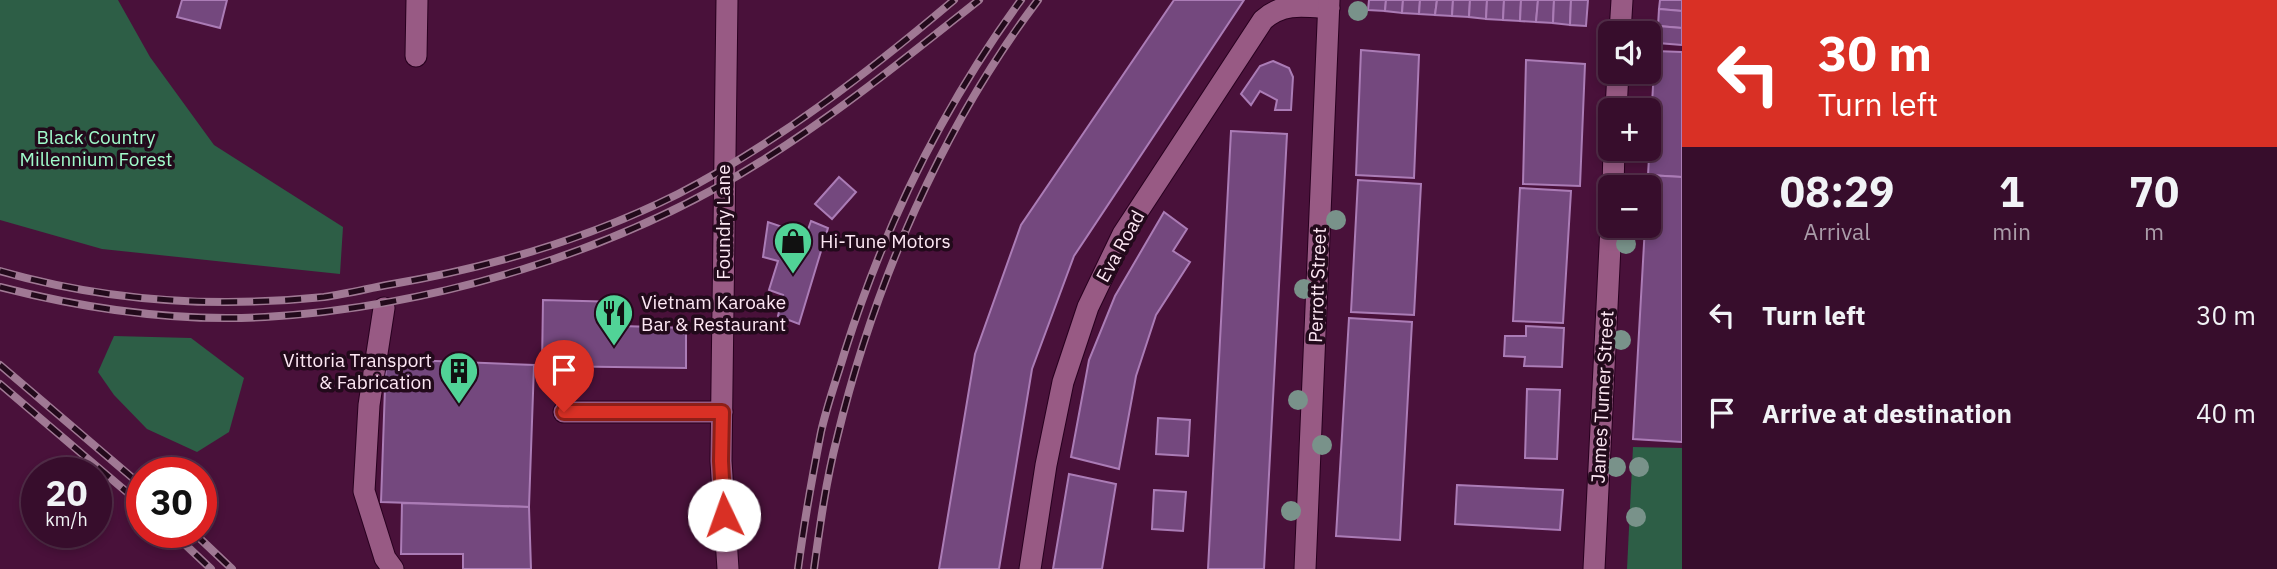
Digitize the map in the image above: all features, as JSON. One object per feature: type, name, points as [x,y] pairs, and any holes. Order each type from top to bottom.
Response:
[{"type":"street","points":[[416,56],[417,0]]},
{"type":"street","name":"Foundry Lane","points":[[727,0],[721,461],[728,569]]},
{"type":"street","points":[[1621,21],[1622,0]]},
{"type":"street","name":"Eva Road","points":[[1030,569],[1046,465],[1063,382],[1088,306],[1123,234],[1263,20],[1270,13],[1289,6],[1329,4]]},
{"type":"street","name":"Perrott Street","points":[[1305,569],[1329,4]]},
{"type":"street","name":"James Turner Street","points":[[1594,569],[1610,238]]},
{"type":"street","points":[[384,308],[369,405],[364,491],[385,558],[393,569]]},
{"type":"street","points":[[564,412],[722,412]]},
{"type":"green space","name":"Black Country Millennium Forest","points":[[0,0],[118,0],[150,57],[214,145],[343,227],[340,274],[102,249],[0,220]]},
{"type":"green space","points":[[114,336],[191,338],[244,378],[229,432],[197,452],[147,429],[114,395],[98,372]]},
{"type":"green space","points":[[1633,447],[1682,448],[1682,569],[1627,569]]},
{"type":"building","points":[[182,0],[227,0],[220,28],[177,17]]},
{"type":"building","points":[[1174,0],[1244,0],[1074,256],[1032,369],[999,569],[939,569],[975,354],[1021,225]]},
{"type":"building","points":[[1369,0],[1386,0],[1385,11],[1368,10]]},
{"type":"building","points":[[1386,0],[1403,0],[1402,13],[1385,11]]},
{"type":"building","points":[[1403,0],[1420,0],[1419,14],[1402,13]]},
{"type":"building","points":[[1420,0],[1437,0],[1435,15],[1419,14]]},
{"type":"building","points":[[1437,0],[1453,0],[1452,16],[1435,15]]},
{"type":"building","points":[[1453,0],[1470,0],[1469,17],[1452,16]]},
{"type":"building","points":[[1470,0],[1487,0],[1486,19],[1469,17]]},
{"type":"building","points":[[1487,0],[1504,0],[1503,20],[1486,19]]},
{"type":"building","points":[[1504,0],[1521,0],[1520,21],[1503,20]]},
{"type":"building","points":[[1521,0],[1538,0],[1536,22],[1520,21]]},
{"type":"building","points":[[1538,0],[1554,0],[1553,23],[1536,22]]},
{"type":"building","points":[[1554,0],[1571,0],[1570,25],[1553,23]]},
{"type":"building","points":[[1571,0],[1588,0],[1586,26],[1570,25]]},
{"type":"building","points":[[1660,0],[1682,0],[1682,11],[1659,9]]},
{"type":"building","points":[[1659,9],[1682,11],[1682,28],[1661,26],[1661,21],[1658,21]]},
{"type":"building","points":[[1661,26],[1682,28],[1682,45],[1661,43]]},
{"type":"building","points":[[1361,50],[1419,55],[1414,178],[1356,175]]},
{"type":"building","points":[[1661,51],[1682,52],[1682,177],[1648,175],[1649,161],[1661,161],[1661,98],[1652,98],[1653,84],[1661,84]]},
{"type":"building","points":[[1526,60],[1585,64],[1580,186],[1523,184]]},
{"type":"building","points":[[1273,61],[1289,68],[1293,77],[1291,110],[1275,110],[1277,100],[1260,91],[1251,105],[1241,94],[1260,66]]},
{"type":"building","points":[[1231,131],[1287,134],[1264,569],[1208,569]]},
{"type":"building","points":[[1661,176],[1682,177],[1682,442],[1633,439],[1644,238],[1661,238]]},
{"type":"building","points":[[839,177],[856,192],[832,219],[815,204]]},
{"type":"building","points":[[1358,180],[1421,184],[1414,315],[1351,312]]},
{"type":"building","points":[[1520,188],[1571,191],[1563,323],[1513,321]]},
{"type":"building","points":[[1164,212],[1187,229],[1173,251],[1190,262],[1156,315],[1136,376],[1119,469],[1071,457],[1089,360],[1115,296]]},
{"type":"building","name":"Hi-Tune Motors","points":[[811,221],[828,228],[799,324],[778,316],[783,295],[769,290],[778,261],[763,257],[768,222],[806,235]]},
{"type":"building","name":"Vietnam Karoake Bar & Restaurant","points":[[543,300],[622,302],[622,326],[686,328],[686,368],[542,366]]},
{"type":"building","points":[[1349,318],[1412,322],[1400,540],[1336,536]]},
{"type":"building","points":[[1526,326],[1564,328],[1562,367],[1524,366],[1525,357],[1504,356],[1505,336],[1526,336]]},
{"type":"building","name":"Vittoria Transport & Fabrication","points":[[386,359],[534,365],[529,507],[381,502]]},
{"type":"building","points":[[1527,389],[1560,390],[1557,459],[1525,458]]},
{"type":"building","points":[[1158,418],[1190,420],[1188,456],[1156,454]]},
{"type":"building","points":[[1069,474],[1116,484],[1102,569],[1053,569]]},
{"type":"building","points":[[1457,485],[1563,490],[1560,530],[1455,524]]},
{"type":"building","points":[[1154,490],[1186,492],[1183,531],[1152,529]]},
{"type":"building","points":[[402,503],[529,507],[531,569],[463,569],[463,554],[401,554]]},
{"type":"railway","points":[[0,271],[120,295],[202,302],[243,302],[332,296],[499,261],[608,225],[678,194],[715,174],[821,105],[954,0]]},
{"type":"railway","points":[[0,287],[65,302],[165,316],[265,317],[393,301],[522,270],[646,223],[705,194],[760,162],[844,104],[979,0]]},
{"type":"railway","points":[[798,569],[823,422],[878,258],[942,124],[966,82],[1021,0]]},
{"type":"railway","points":[[814,569],[826,487],[837,438],[852,380],[892,265],[915,209],[971,100],[1038,0]]},
{"type":"railway","points":[[0,365],[126,472]]},
{"type":"railway","points":[[0,384],[126,491]]},
{"type":"railway","points":[[189,548],[211,569]]},
{"type":"railway","points":[[210,548],[232,569]]},
{"type":"place","name":"Hi-Tune Motors","points":[[793,275]]},
{"type":"place","name":"Vietnam Karoake Bar & Restaurant","points":[[614,347]]},
{"type":"place","name":"Vittoria Transport & Fabrication","points":[[459,405]]},
{"type":"route","points":[[564,412],[722,412],[724,515]]}]
